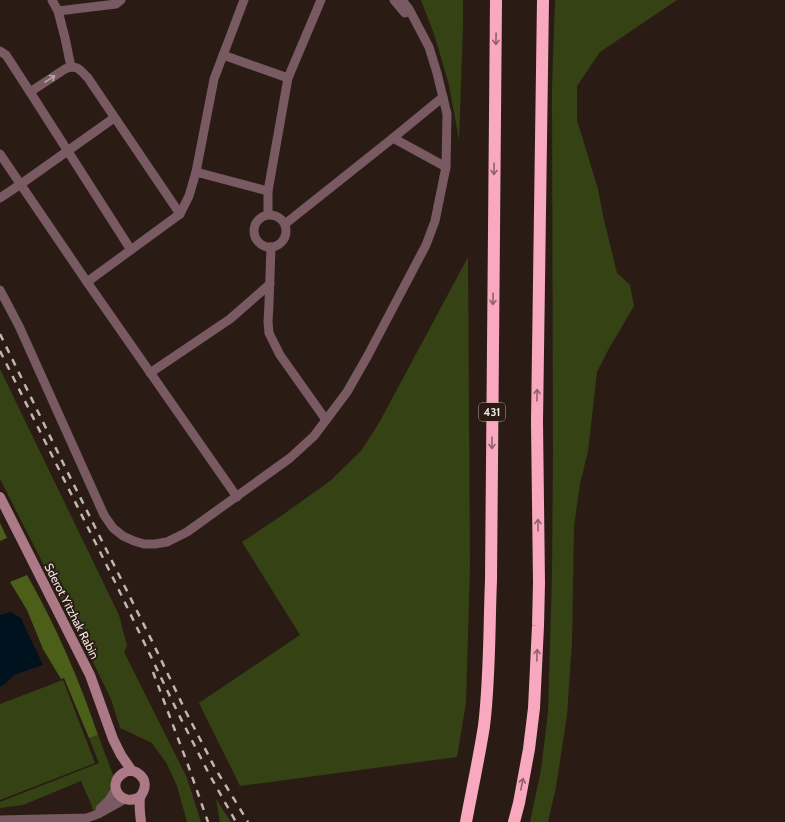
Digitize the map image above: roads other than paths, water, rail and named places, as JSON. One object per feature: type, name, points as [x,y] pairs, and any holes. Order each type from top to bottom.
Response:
[{"type":"highway","name":"431","points":[[466,822],[484,725],[489,664],[496,0]]},
{"type":"highway","points":[[514,822],[519,804],[529,749],[534,708],[538,626],[539,583],[537,422],[542,0]]},
{"type":"main road","name":"Sderot Yitzhak Rabin","points":[[0,497],[90,676],[113,739],[121,756],[132,771],[143,778],[145,787],[141,796],[139,822]]},
{"type":"main road","name":"Sderot Yitzhak Rabin","points":[[113,739],[119,776],[116,789],[121,797],[126,800],[139,822]]},
{"type":"main road","points":[[119,776],[127,771],[132,771]]},
{"type":"main road","points":[[126,800],[135,799],[141,796]]},
{"type":"street","points":[[52,0],[58,11],[71,67]]},
{"type":"street","points":[[58,11],[116,4],[121,0]]},
{"type":"street","points":[[87,282],[180,214],[189,196],[196,172],[214,79],[244,0]]},
{"type":"street","points":[[268,214],[268,191],[288,78],[321,0]]},
{"type":"street","points":[[0,290],[19,326],[104,515],[113,528],[123,536],[144,544],[167,542],[187,532],[237,497],[290,458],[314,436],[347,392],[426,245],[434,221],[446,167],[447,114],[429,47],[409,9],[398,1]]},
{"type":"street","points":[[0,51],[6,55],[131,250]]},
{"type":"street","points":[[223,55],[288,78]]},
{"type":"street","points":[[30,92],[71,67],[78,68],[88,78],[180,214]]},
{"type":"street","points":[[285,224],[443,97]]},
{"type":"street","points":[[0,198],[114,118]]},
{"type":"street","points":[[393,138],[446,167]]},
{"type":"street","points":[[0,154],[237,497]]},
{"type":"street","points":[[196,172],[268,191]]},
{"type":"street","points":[[268,214],[278,216],[285,224],[287,229],[284,239],[276,246],[271,247],[261,244],[254,235],[255,224],[258,219],[268,214]]},
{"type":"street","points":[[271,247],[268,322],[269,333],[280,355],[326,420]]},
{"type":"street","points":[[150,373],[230,319],[270,284]]},
{"type":"street","points":[[87,818],[104,806],[116,789]]},
{"type":"street","points":[[4,821],[87,818],[126,800]]},
{"type":"water","points":[[11,612],[21,618],[43,665],[14,675],[0,687],[0,615]]},
{"type":"railway","points":[[0,334],[186,712],[215,768],[248,822]]},
{"type":"railway","points":[[0,351],[115,582],[179,715],[208,772],[236,822]]},
{"type":"railway","points":[[153,672],[208,822]]}]
